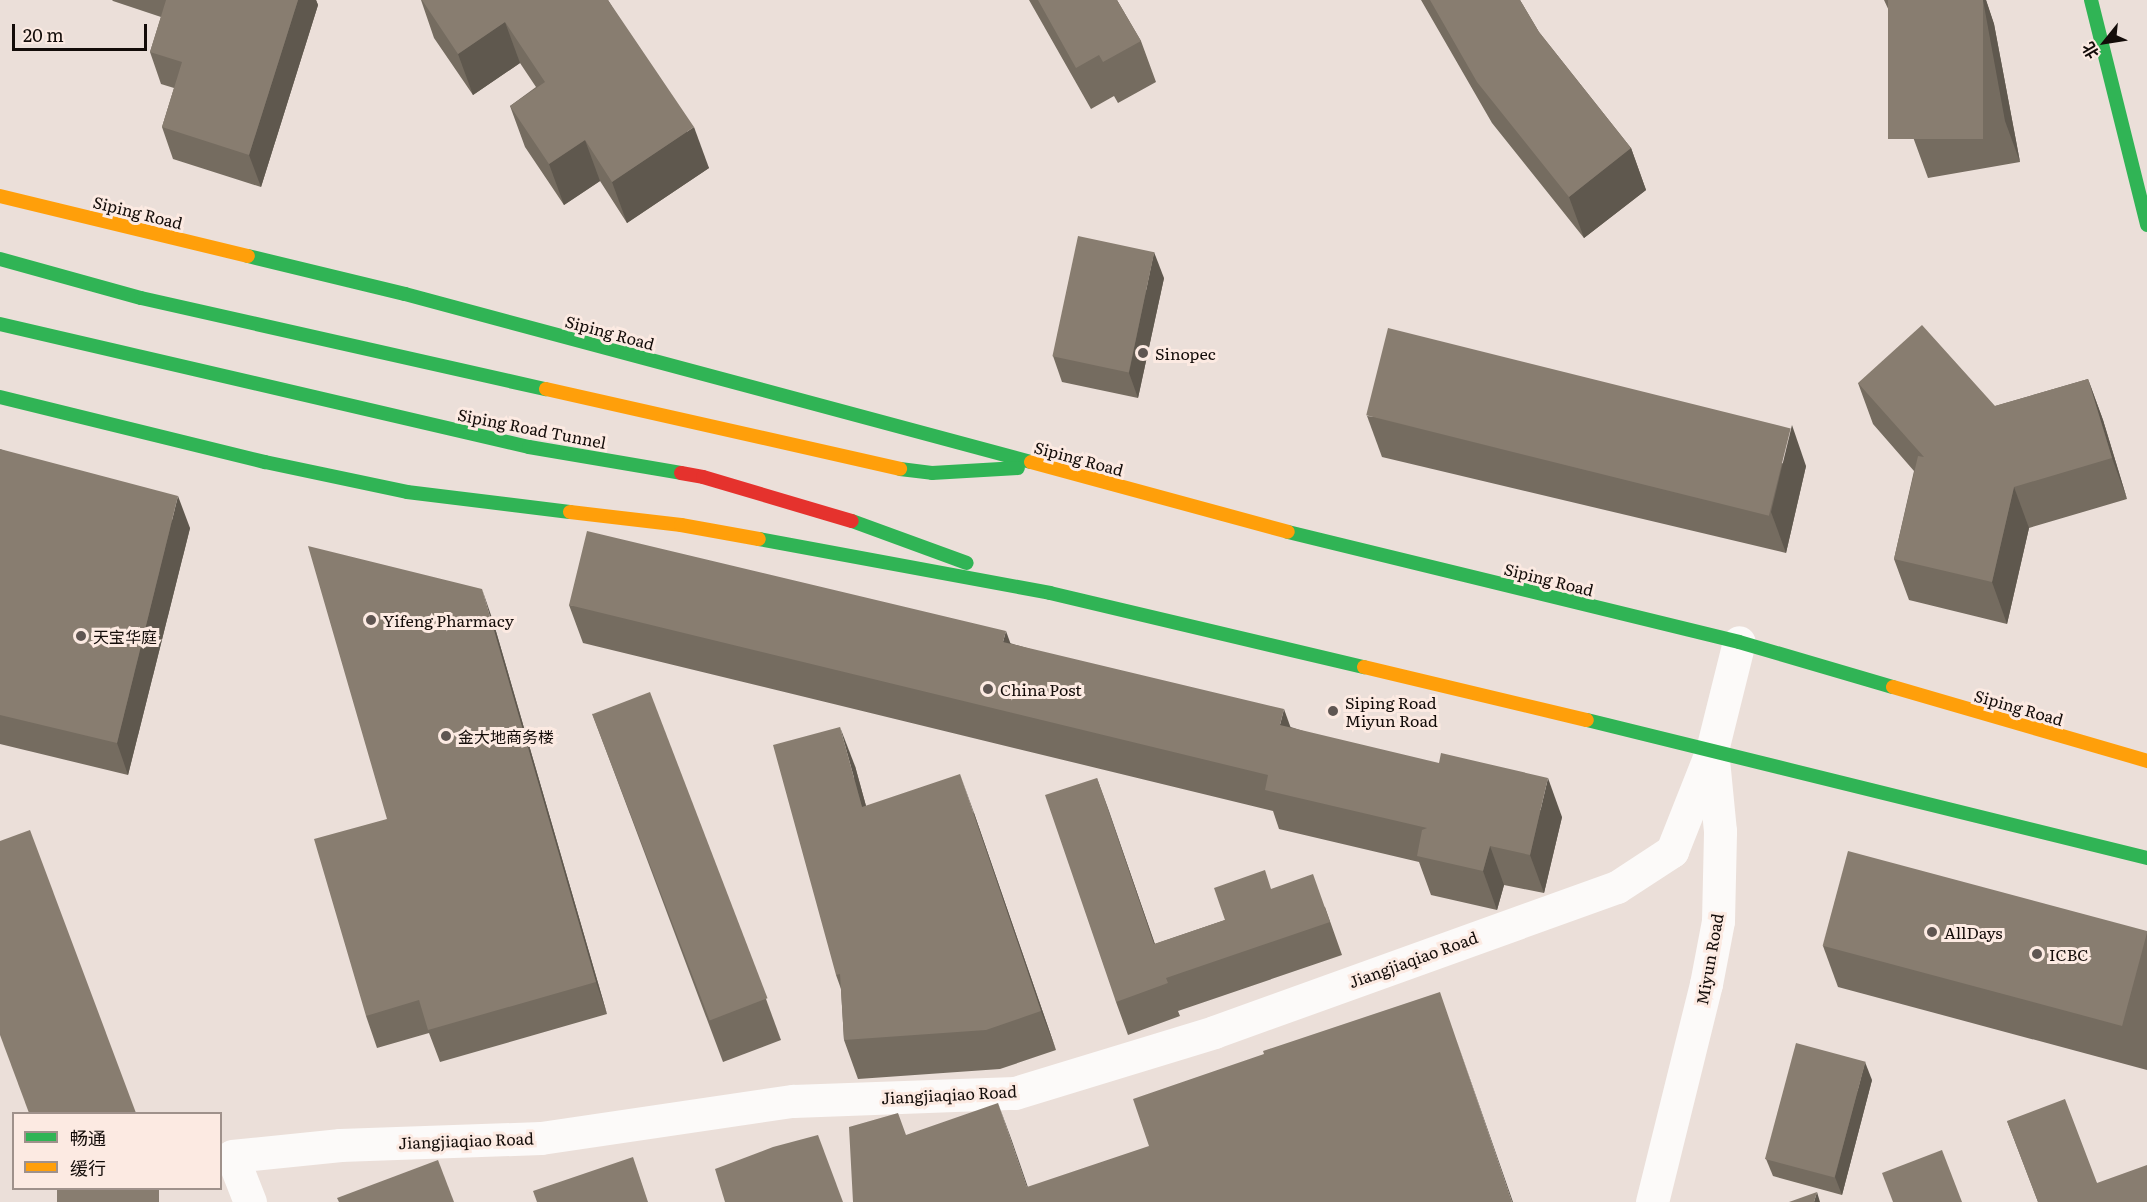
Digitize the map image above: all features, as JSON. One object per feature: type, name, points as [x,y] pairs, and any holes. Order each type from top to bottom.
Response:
[{"type":"main road","points":[[2091,0],[2147,225]]},
{"type":"main road","name":"Siping Road","points":[[0,196],[405,294],[1368,553],[1739,642],[2147,761]]},
{"type":"main road","points":[[0,259],[153,301],[904,470],[932,473],[1047,466]]},
{"type":"main road","name":"Siping Road Tunnel","points":[[0,324],[529,447],[703,477],[863,524],[1050,593]]},
{"type":"main road","points":[[0,397],[265,462],[407,492],[681,525],[1050,593],[1712,750],[2147,858]]},
{"type":"street","name":"Miyun Road","points":[[1652,1202],[1706,984],[1718,921],[1720,831],[1712,750],[1739,642]]},
{"type":"street","name":"Jiangjiaqiao Road","points":[[250,1202],[232,1156],[340,1145],[541,1138],[793,1101],[1015,1093],[1203,1035],[1617,887],[1671,851],[1712,750]]},
{"type":"building","points":[[166,0],[298,0],[249,155],[162,127],[182,62],[150,52]]},
{"type":"building","points":[[422,0],[608,0],[694,127],[612,182],[585,140],[549,164],[510,106],[545,82],[505,22],[458,54]]},
{"type":"building","points":[[1038,0],[1117,0],[1141,41],[1103,62],[1099,55],[1076,68]]},
{"type":"building","points":[[1430,0],[1520,0],[1539,32],[1631,148],[1569,197],[1477,82]]},
{"type":"building","points":[[1888,0],[1983,0],[1983,139],[1888,139]]},
{"type":"building","points":[[1078,236],[1154,252],[1129,373],[1052,356]]},
{"type":"building","points":[[1922,325],[1995,406],[2088,379],[2112,458],[2014,487],[1992,582],[1894,559],[1918,456],[1924,457],[1858,383]]},
{"type":"building","points":[[1388,328],[1791,428],[1769,516],[1366,415]]},
{"type":"building","name":"天宝华庭","points":[[0,449],[178,496],[117,743],[0,715]]},
{"type":"building","points":[[587,531],[1006,631],[1003,642],[1284,709],[1280,725],[1439,763],[1441,753],[1548,778],[1530,855],[1490,846],[1483,871],[1417,856],[1422,830],[1427,828],[1265,790],[1268,775],[569,605]]},
{"type":"building","name":"金大地商务楼","points":[[308,546],[482,589],[596,982],[428,1030],[419,1000],[366,1016],[314,839],[387,819]]},
{"type":"building","points":[[650,692],[768,998],[710,1020],[592,714]]},
{"type":"building","points":[[840,727],[862,807],[960,774],[1041,1011],[986,1030],[844,1040],[840,974],[836,975],[773,745]]},
{"type":"building","points":[[1097,778],[1154,944],[1225,920],[1214,888],[1265,870],[1271,889],[1313,874],[1330,922],[1166,978],[1168,983],[1116,1002],[1045,795]]},
{"type":"building","points":[[30,830],[136,1112],[29,1112],[0,1035],[0,841]]},
{"type":"building","points":[[1848,851],[2147,931],[2122,1026],[1823,946]]},
{"type":"building","points":[[1440,992],[1512,1202],[853,1202],[849,1127],[898,1113],[906,1135],[998,1103],[1027,1187],[1149,1146],[1133,1099],[1264,1054],[1263,1051]]},
{"type":"building","points":[[1796,1043],[1866,1062],[1834,1178],[1765,1159]]},
{"type":"building","points":[[2065,1099],[2097,1183],[2147,1165],[2147,1202],[2038,1202],[2007,1121]]},
{"type":"building","points":[[818,1135],[843,1202],[725,1202],[715,1169],[773,1147]]},
{"type":"building","points":[[1942,1150],[1962,1202],[1893,1202],[1882,1173]]},
{"type":"building","points":[[633,1157],[648,1202],[537,1202],[533,1191]]},
{"type":"building","points":[[438,1160],[454,1202],[339,1202],[337,1198]]},
{"type":"building","points":[[57,1190],[159,1190],[159,1202],[57,1202]]},
{"type":"building","points":[[1817,1192],[1814,1202],[1789,1202]]},
{"type":"traffic: fast","points":[[2091,0],[2147,225]]},
{"type":"traffic: fast","points":[[248,256],[405,294],[1031,462]]},
{"type":"traffic: fast","points":[[0,259],[141,298],[546,389]]},
{"type":"traffic: fast","points":[[0,324],[529,447],[681,473]]},
{"type":"traffic: fast","points":[[0,397],[265,462],[407,492],[570,512]]},
{"type":"traffic: fast","points":[[900,469],[932,473],[1018,468]]},
{"type":"traffic: fast","points":[[852,521],[967,563]]},
{"type":"traffic: fast","points":[[1288,532],[1739,642],[1893,687]]},
{"type":"traffic: fast","points":[[759,539],[1050,593],[1364,667]]},
{"type":"traffic: fast","points":[[1587,720],[2147,858]]},
{"type":"traffic: slow","points":[[0,196],[248,256]]},
{"type":"traffic: slow","points":[[546,389],[900,469]]},
{"type":"traffic: slow","points":[[1031,462],[1288,532]]},
{"type":"traffic: slow","points":[[570,512],[681,525],[759,539]]},
{"type":"traffic: slow","points":[[1364,667],[1587,720]]},
{"type":"traffic: slow","points":[[1893,687],[2147,761]]},
{"type":"traffic: jam","points":[[681,473],[703,477],[852,521]]},
{"type":"place","name":"Sinopec","points":[[1143,353]]},
{"type":"place","name":"Yifeng Pharmacy","points":[[371,620]]},
{"type":"place","name":"天宝华庭","points":[[81,636]]},
{"type":"place","name":"China Post","points":[[988,689]]},
{"type":"place","name":"Siping Road Miyun Road","points":[[1333,711]]},
{"type":"place","name":"金大地商务楼","points":[[446,736]]},
{"type":"place","name":"AllDays","points":[[1932,932]]},
{"type":"place","name":"ICBC","points":[[2037,954]]}]
